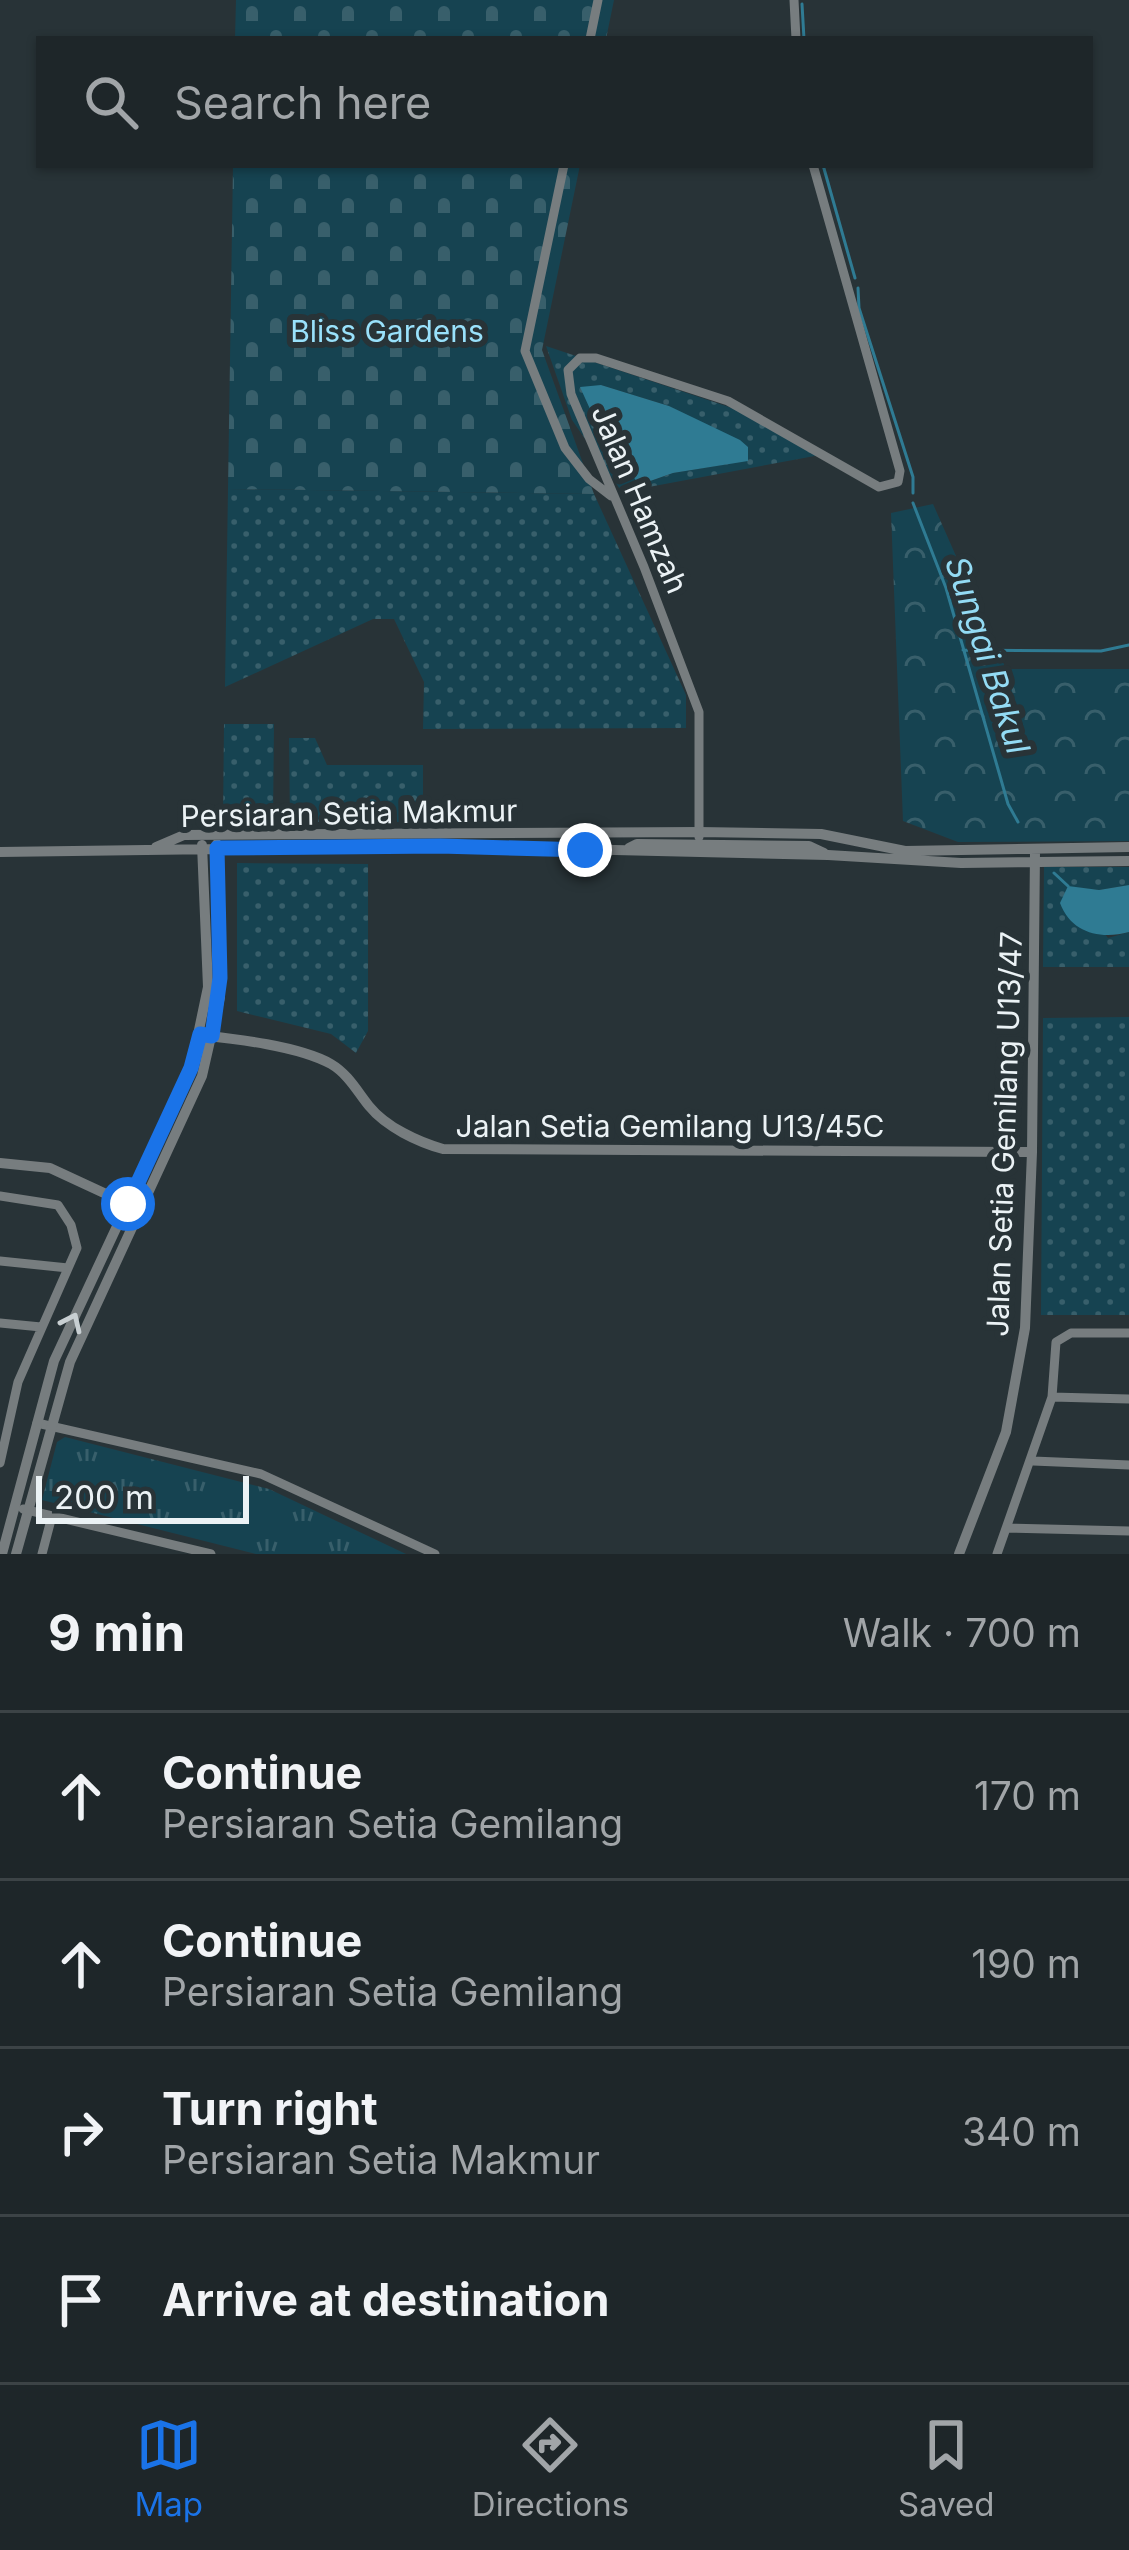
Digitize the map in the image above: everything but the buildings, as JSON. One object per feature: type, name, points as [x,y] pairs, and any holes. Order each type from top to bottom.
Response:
[{"type":"street","points":[[591,36],[598,0]]},
{"type":"street","points":[[794,0],[796,36]]},
{"type":"street","points":[[563,168],[525,351],[565,448],[589,479],[615,499]]},
{"type":"street","name":"Jalan Hamzah","points":[[699,838],[699,712],[571,394],[568,370],[580,358],[612,363],[728,401],[879,487],[898,482],[900,470],[814,168]]},
{"type":"street","name":"Persiaran Setia Makmur","points":[[0,852],[147,850],[184,835],[202,842],[821,834],[905,851],[1129,861]]},
{"type":"street","points":[[620,851],[637,844],[699,838],[809,846],[828,855]]},
{"type":"street","points":[[208,1052],[231,1040],[218,1007],[217,841]]},
{"type":"street","name":"Persiaran Setia Makmur","points":[[217,841],[828,855],[961,863],[1129,848]]},
{"type":"street","points":[[2,1554],[21,1509],[44,1424],[54,1361],[189,1106],[208,1052],[202,842]]},
{"type":"street","name":"Jalan Setia Gemilang U13/47","points":[[959,1554],[1013,1402],[1028,1291],[1035,854]]},
{"type":"street","points":[[134,1207],[218,1007]]},
{"type":"street","name":"Jalan Setia Gemilang U13/45C","points":[[206,1035],[318,1058],[350,1079],[373,1111],[424,1144],[443,1149],[1032,1152]]},
{"type":"street","points":[[0,1162],[50,1168],[134,1207]]},
{"type":"street","points":[[0,1196],[58,1205],[77,1243],[17,1388],[0,1463]]},
{"type":"street","points":[[0,1261],[68,1268]]},
{"type":"street","points":[[0,1323],[41,1327]]},
{"type":"street","points":[[998,1554],[1052,1397],[1056,1342],[1061,1335],[1129,1333]]},
{"type":"street","points":[[0,1386],[17,1388]]},
{"type":"street","points":[[1052,1397],[1129,1399]]},
{"type":"street","points":[[44,1424],[261,1474],[434,1554]]},
{"type":"street","points":[[1033,1461],[1129,1465]]},
{"type":"street","points":[[21,1509],[211,1554]]},
{"type":"street","points":[[16,1554],[21,1509]]},
{"type":"street","points":[[42,1554],[52,1516]]},
{"type":"street","points":[[1006,1528],[1129,1531]]},
{"type":"green space","points":[[236,0],[614,0],[607,36],[235,36]]},
{"type":"green space","name":"Bliss Gardens","points":[[233,168],[579,168],[542,350],[594,494],[228,489]]},
{"type":"green space","points":[[546,346],[741,411],[820,455],[622,492],[572,420]],"holes":[[[601,385],[689,417],[728,464],[673,473],[640,485]]]},
{"type":"green space","points":[[228,489],[594,494],[686,695],[686,728],[423,729],[424,682],[394,619],[373,619],[225,687]]},
{"type":"green space","points":[[933,504],[1006,669],[1129,669],[1129,841],[958,842],[903,821],[891,513]]},
{"type":"green space","points":[[224,724],[274,724],[273,822],[223,822]]},
{"type":"green space","points":[[289,738],[315,738],[327,765],[423,765],[423,822],[290,822]]},
{"type":"green space","points":[[237,863],[368,864],[368,1031],[356,1053],[331,1034],[237,1011]]},
{"type":"green space","points":[[1044,867],[1129,867],[1129,885],[1099,890],[1068,887],[1108,938],[1129,932],[1129,967],[1043,967]]},
{"type":"green space","points":[[1129,1017],[1129,1315],[1041,1315],[1043,1018]]},
{"type":"green space","points":[[65,1437],[269,1489],[406,1554],[256,1554],[42,1500],[57,1442]]},
{"type":"shaded area","points":[[601,385],[669,406],[740,440],[748,447],[748,461],[673,473],[639,485],[595,420],[580,387]]},
{"type":"shaded area","points":[[1129,885],[1129,932],[1088,932],[1071,921],[1060,903],[1068,886],[1099,890]]},
{"type":"waterway","name":"Sungai Bakul","points":[[802,4],[804,36]]},
{"type":"waterway","name":"Sungai Bakul","points":[[824,168],[855,278]]},
{"type":"waterway","name":"Sungai Bakul","points":[[858,288],[859,308],[913,477],[913,493]]},
{"type":"waterway","name":"Sungai Bakul","points":[[913,503],[946,588],[1008,804],[1018,822]]},
{"type":"waterway","points":[[963,650],[1101,651],[1129,645]]},
{"type":"waterway","name":"Sungai Bakul","points":[[1054,873],[1068,886]]},
{"type":"route","points":[[128,1204],[191,1068],[200,1034],[212,1036],[220,997],[217,848],[585,850]]}]
